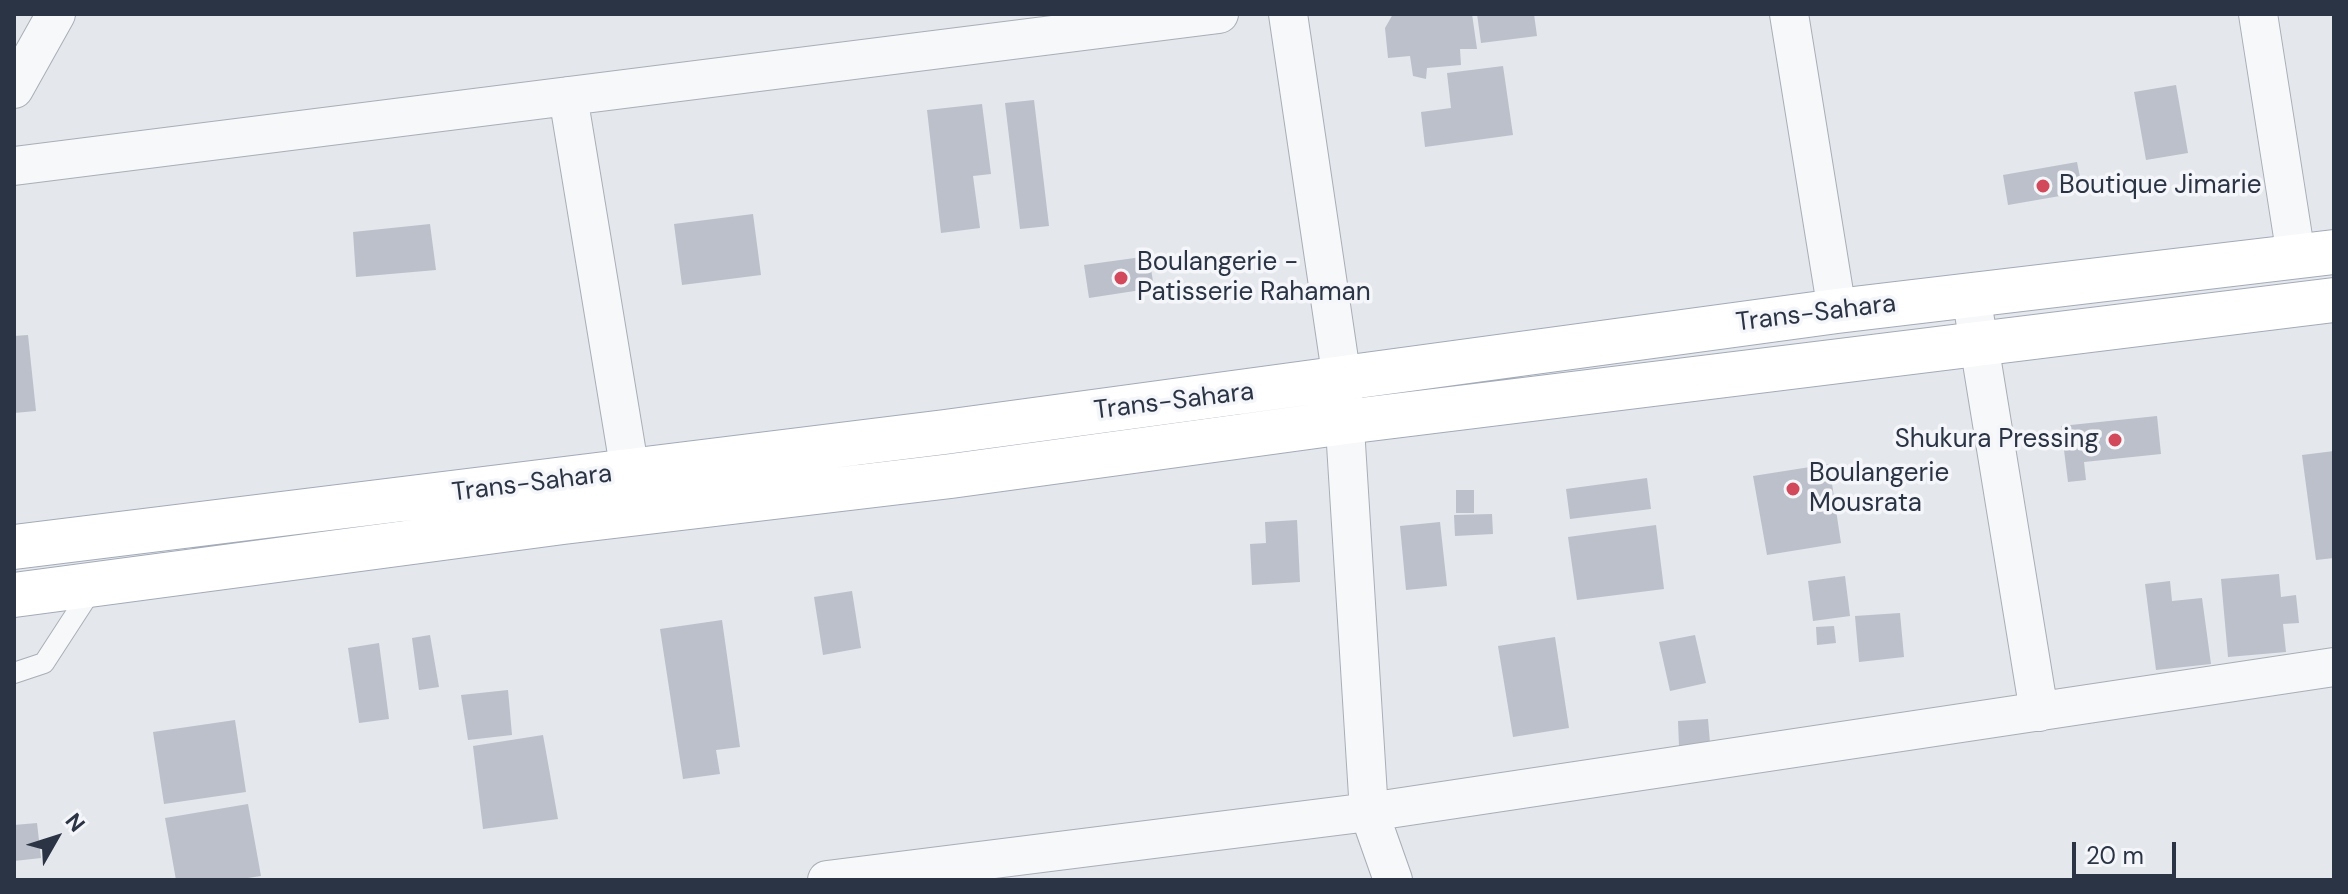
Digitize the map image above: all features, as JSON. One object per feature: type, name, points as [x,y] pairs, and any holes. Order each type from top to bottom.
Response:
[{"type":"main road","name":"Trans-Sahara","points":[[14,547],[561,501],[951,476],[1837,311],[2315,254]]},
{"type":"main road","name":"Trans-Sahara","points":[[14,595],[95,584],[561,501],[630,472],[945,432],[1343,401],[1981,345],[2334,300]]},
{"type":"main road","points":[[945,432],[951,476]]},
{"type":"street","points":[[14,89],[56,14]]},
{"type":"street","points":[[14,166],[1219,14]]},
{"type":"street","points":[[1789,14],[1837,311]]},
{"type":"street","points":[[2258,14],[2315,254]]},
{"type":"street","points":[[1294,21],[1343,401],[1369,812],[1393,880]]},
{"type":"street","points":[[568,96],[630,472]]},
{"type":"street","points":[[1971,295],[2039,712]]},
{"type":"street","points":[[827,880],[1369,812],[2334,667]]},
{"type":"lane","points":[[14,673],[44,663],[95,584]]},
{"type":"building","points":[[1393,14],[1472,14],[1477,49],[1460,49],[1461,65],[1427,68],[1426,79],[1413,76],[1410,56],[1388,58],[1385,28]]},
{"type":"building","points":[[1477,14],[1534,14],[1537,36],[1481,43]]},
{"type":"building","points":[[1503,66],[1513,135],[1425,147],[1421,112],[1451,108],[1447,73]]},
{"type":"building","points":[[2176,85],[2188,153],[2146,160],[2134,92]]},
{"type":"building","points":[[1034,100],[1049,226],[1020,229],[1005,103]]},
{"type":"building","points":[[982,104],[991,174],[973,176],[980,228],[941,233],[927,110]]},
{"type":"building","points":[[2077,162],[2083,192],[2008,205],[2003,175]]},
{"type":"building","points":[[753,214],[761,275],[682,285],[674,224]]},
{"type":"building","points":[[430,224],[436,270],[356,277],[353,232]]},
{"type":"building","points":[[1149,256],[1154,288],[1089,298],[1084,265]]},
{"type":"building","points":[[28,335],[36,411],[14,413],[14,336]]},
{"type":"building","points":[[2157,416],[2161,454],[2084,462],[2086,480],[2068,482],[2061,426]]},
{"type":"building","points":[[2334,451],[2334,558],[2316,560],[2302,455]]},
{"type":"building","points":[[1829,464],[1841,543],[1767,555],[1753,476]]},
{"type":"building","points":[[1647,478],[1651,509],[1570,519],[1566,489]]},
{"type":"building","points":[[1456,490],[1474,490],[1474,513],[1456,513]]},
{"type":"building","points":[[1492,514],[1493,534],[1455,536],[1454,515]]},
{"type":"building","points":[[1297,520],[1300,582],[1252,585],[1250,544],[1266,543],[1265,522]]},
{"type":"building","points":[[1440,522],[1447,586],[1406,590],[1400,526]]},
{"type":"building","points":[[1656,525],[1664,589],[1577,600],[1568,537]]},
{"type":"building","points":[[2279,574],[2281,597],[2296,595],[2299,623],[2283,624],[2286,652],[2228,657],[2221,579]]},
{"type":"building","points":[[1845,576],[1850,616],[1813,621],[1808,581]]},
{"type":"building","points":[[2170,581],[2172,601],[2202,598],[2211,664],[2156,670],[2145,584]]},
{"type":"building","points":[[852,591],[861,648],[823,655],[814,597]]},
{"type":"building","points":[[1900,613],[1904,657],[1859,662],[1855,616]]},
{"type":"building","points":[[722,620],[740,747],[716,750],[720,774],[683,779],[660,629]]},
{"type":"building","points":[[1834,626],[1836,643],[1817,645],[1816,627]]},
{"type":"building","points":[[430,635],[439,687],[419,690],[412,638]]},
{"type":"building","points":[[1695,635],[1706,683],[1670,691],[1659,642]]},
{"type":"building","points":[[1555,637],[1569,728],[1513,737],[1498,646]]},
{"type":"building","points":[[379,643],[389,719],[359,723],[348,648]]},
{"type":"building","points":[[508,690],[512,735],[468,740],[461,695]]},
{"type":"building","points":[[1708,719],[1710,743],[1679,746],[1678,721]]},
{"type":"building","points":[[235,720],[246,792],[164,804],[153,732]]},
{"type":"building","points":[[543,735],[558,819],[483,829],[473,746]]},
{"type":"building","points":[[248,804],[261,876],[235,880],[176,880],[165,818]]},
{"type":"building","points":[[37,823],[41,858],[14,861],[14,825]]},
{"type":"place","name":"Boutique Jimarie","points":[[2043,186]]},
{"type":"place","name":"Boulangerie - Patisserie Rahaman","points":[[1121,278]]},
{"type":"place","name":"Shukura Pressing","points":[[2115,440]]},
{"type":"place","name":"Boulangerie Mousrata","points":[[1793,489]]}]
